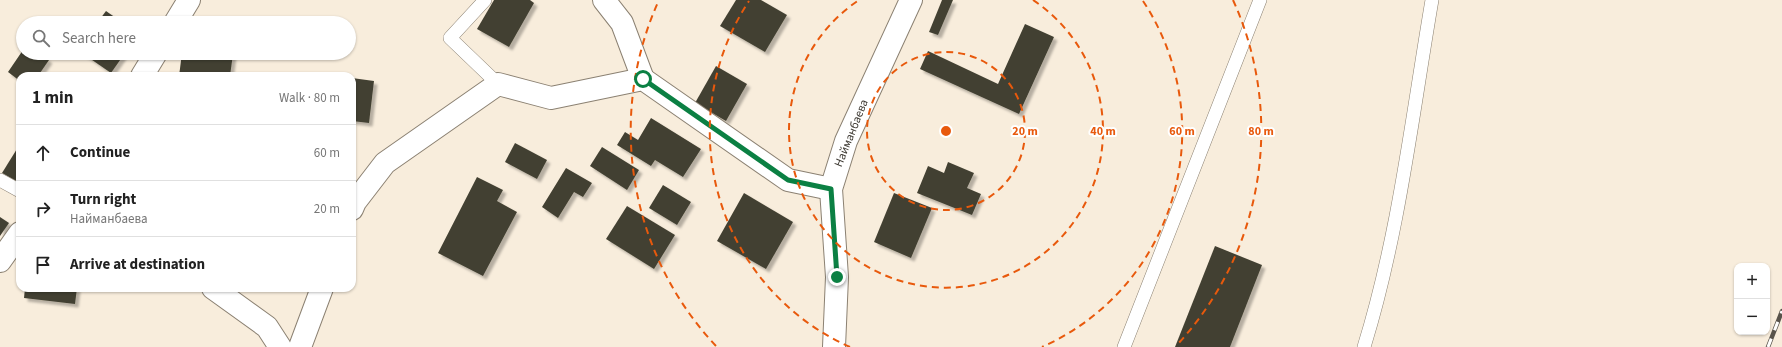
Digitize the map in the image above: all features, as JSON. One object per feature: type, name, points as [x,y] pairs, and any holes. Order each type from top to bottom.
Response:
[{"type":"street","points":[[179,16],[189,0]]},
{"type":"street","points":[[604,0],[622,22],[643,79],[788,180],[831,189]]},
{"type":"street","name":"Найманбаева","points":[[834,347],[837,277],[831,189],[846,141],[911,0]]},
{"type":"street","points":[[144,72],[152,60]]},
{"type":"street","points":[[356,201],[385,163],[498,84],[551,98],[643,79]]},
{"type":"street","points":[[0,261],[16,239]]},
{"type":"street","points":[[219,292],[266,327],[280,347]]},
{"type":"street","points":[[300,347],[321,292]]},
{"type":"lane","points":[[485,0],[450,38],[498,84]]},
{"type":"lane","points":[[1124,347],[1260,0]]},
{"type":"lane","points":[[1364,347],[1394,229],[1432,0]]},
{"type":"lane","points":[[0,180],[16,189]]},
{"type":"building","points":[[494,0],[530,0],[534,3],[509,47],[477,29]]},
{"type":"building","points":[[736,0],[761,0],[787,15],[765,52],[720,26]]},
{"type":"building","points":[[942,0],[953,0],[938,35],[929,32]]},
{"type":"building","points":[[106,11],[113,16],[102,16]]},
{"type":"building","points":[[1025,24],[1054,37],[1019,114],[920,69],[928,51],[998,84]]},
{"type":"building","points":[[16,60],[49,60],[41,72],[16,72],[16,78],[8,72]]},
{"type":"building","points":[[92,60],[120,60],[112,72]]},
{"type":"building","points":[[181,60],[232,60],[231,72],[180,72]]},
{"type":"building","points":[[716,66],[747,84],[726,121],[695,103]]},
{"type":"building","points":[[356,79],[374,81],[369,123],[356,121]]},
{"type":"building","points":[[651,118],[701,149],[683,177],[655,160],[651,166],[617,145],[625,132],[638,140]]},
{"type":"building","points":[[515,143],[547,160],[537,179],[505,162]]},
{"type":"building","points":[[602,147],[639,170],[627,190],[590,166]]},
{"type":"building","points":[[16,150],[16,181],[2,173]]},
{"type":"building","points":[[948,162],[974,173],[967,188],[981,194],[972,215],[917,193],[928,166],[944,173]]},
{"type":"building","points":[[566,168],[592,183],[583,197],[574,192],[558,218],[542,207]]},
{"type":"building","points":[[477,177],[503,190],[497,201],[517,212],[483,276],[438,253]]},
{"type":"building","points":[[663,185],[691,202],[677,225],[649,208]]},
{"type":"building","points":[[744,193],[793,222],[766,269],[717,241]]},
{"type":"building","points":[[894,193],[932,208],[911,258],[874,242]]},
{"type":"building","points":[[627,206],[675,235],[654,269],[606,239]]},
{"type":"building","points":[[0,217],[9,223],[0,236]]},
{"type":"building","points":[[1215,246],[1262,265],[1230,347],[1175,347]]},
{"type":"building","points":[[25,292],[76,292],[75,304],[24,298]]},
{"type":"railway","points":[[1768,347],[1782,311]]},
{"type":"route","points":[[643,79],[788,180],[831,189],[837,277]]}]
